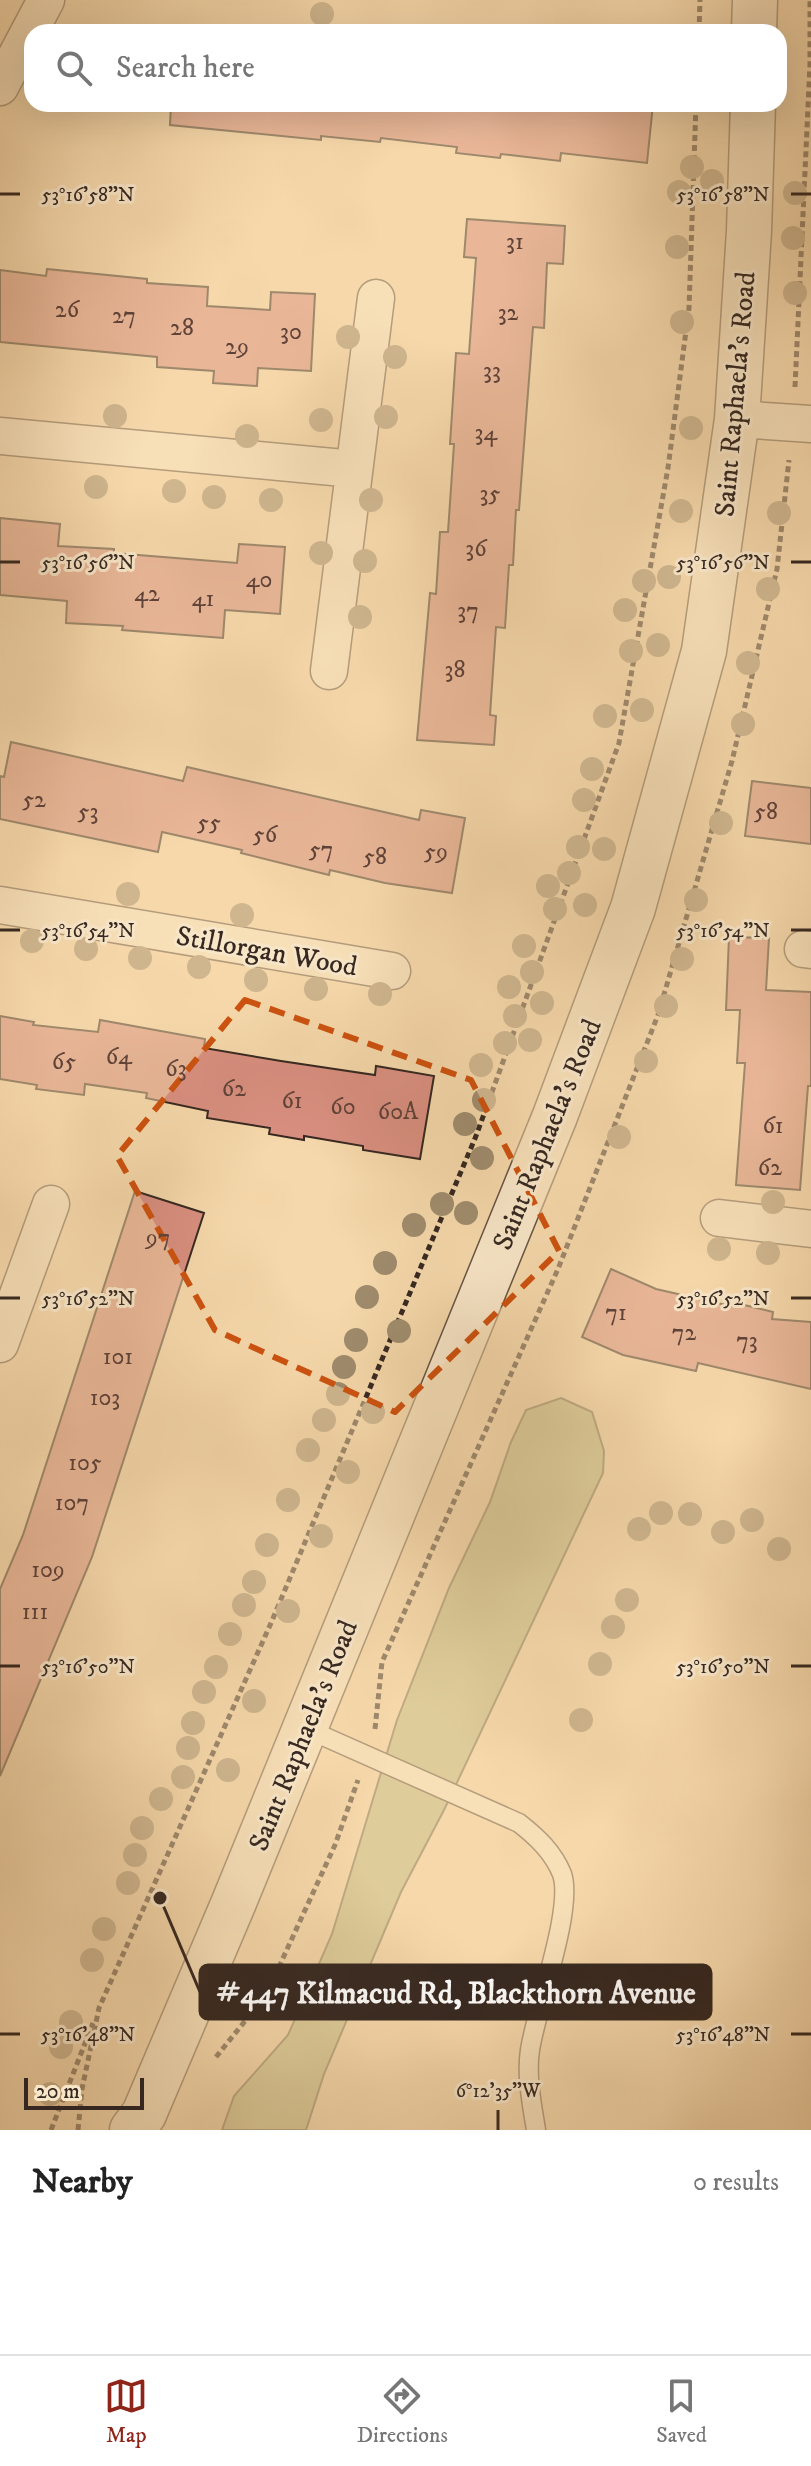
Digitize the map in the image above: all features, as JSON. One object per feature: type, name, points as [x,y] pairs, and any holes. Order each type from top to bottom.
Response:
[{"type":"street","points":[[33,24],[46,0]]},
{"type":"street","points":[[754,24],[755,0]]},
{"type":"street","points":[[0,87],[24,42]]},
{"type":"street","name":"Saint Raphaela’s Road","points":[[140,2125],[555,1116],[633,908],[704,651],[737,419],[753,112]]},
{"type":"street","points":[[329,671],[376,298]]},
{"type":"street","points":[[737,419],[811,424]]},
{"type":"street","points":[[0,436],[354,469]]},
{"type":"street","name":"Stillorgan Wood","points":[[0,905],[392,971]]},
{"type":"street","points":[[0,1344],[51,1204]]},
{"type":"street","points":[[719,1218],[811,1229]]},
{"type":"lane","points":[[305,1728],[519,1823],[540,1839],[553,1858],[563,1877],[564,1909],[530,2051],[530,2086],[536,2130]]},
{"type":"path","points":[[699,24],[700,0]]},
{"type":"path","points":[[51,2130],[99,2008],[271,1623],[476,1136],[619,743],[668,468],[689,308],[696,112]]},
{"type":"path","points":[[78,2130],[82,2089],[99,2008]]},
{"type":"highlighted area","points":[[245,1000],[471,1080],[559,1251],[395,1412],[215,1330],[117,1156]]},
{"type":"shaded area","points":[[561,1398],[592,1412],[604,1451],[603,1473],[444,1810],[401,1892],[324,2074],[306,2130],[222,2130],[234,2096],[288,2035],[332,1934],[397,1720],[449,1588],[490,1502],[511,1442],[526,1410]]},
{"type":"building","points":[[171,112],[652,112],[647,163],[561,153],[560,161],[501,154],[500,158],[456,153],[457,147],[381,138],[380,142],[321,136],[321,140],[170,125]]},
{"type":"building","points":[[467,219],[565,226],[563,264],[547,263],[544,328],[533,327],[513,565],[509,565],[505,628],[496,627],[490,715],[496,716],[494,745],[417,740],[430,593],[436,594],[440,532],[448,532],[456,353],[469,354],[476,258],[464,257]]},
{"type":"building","points":[[47,269],[147,279],[147,283],[208,287],[207,306],[270,310],[271,292],[315,294],[311,371],[258,368],[257,386],[213,383],[214,371],[157,367],[157,357],[0,342],[0,270],[46,276]]},
{"type":"building","points":[[0,518],[60,524],[58,546],[114,549],[114,553],[237,563],[239,544],[285,547],[280,614],[225,610],[223,638],[122,630],[123,626],[66,623],[67,601],[0,595]]},
{"type":"building","points":[[11,742],[183,781],[187,767],[419,820],[421,810],[465,818],[452,893],[385,883],[330,870],[329,875],[241,853],[242,850],[162,832],[158,852],[0,819],[0,776],[4,777]]},
{"type":"building","points":[[752,781],[811,788],[811,844],[745,836]]},
{"type":"building","points":[[729,937],[769,938],[766,990],[811,992],[811,1086],[808,1086],[800,1190],[736,1185],[745,1063],[737,1063],[740,1010],[726,1010]]},
{"type":"building","points":[[0,1016],[34,1022],[33,1025],[98,1032],[100,1020],[205,1039],[204,1048],[281,1061],[375,1075],[376,1066],[434,1076],[420,1159],[304,1136],[304,1140],[269,1134],[270,1128],[207,1118],[208,1111],[146,1098],[147,1093],[85,1084],[84,1095],[36,1089],[37,1085],[0,1079]]},
{"type":"building","points":[[135,1191],[204,1213],[92,1557],[0,1776],[0,1589],[23,1535]]},
{"type":"building","points":[[611,1269],[656,1289],[735,1307],[736,1303],[773,1312],[772,1319],[811,1322],[811,1389],[698,1363],[696,1371],[623,1355],[582,1337]]},
{"type":"place","name":"#447 Kilmacud Rd, Blackthorn Avenue","points":[[160,1898]]}]
